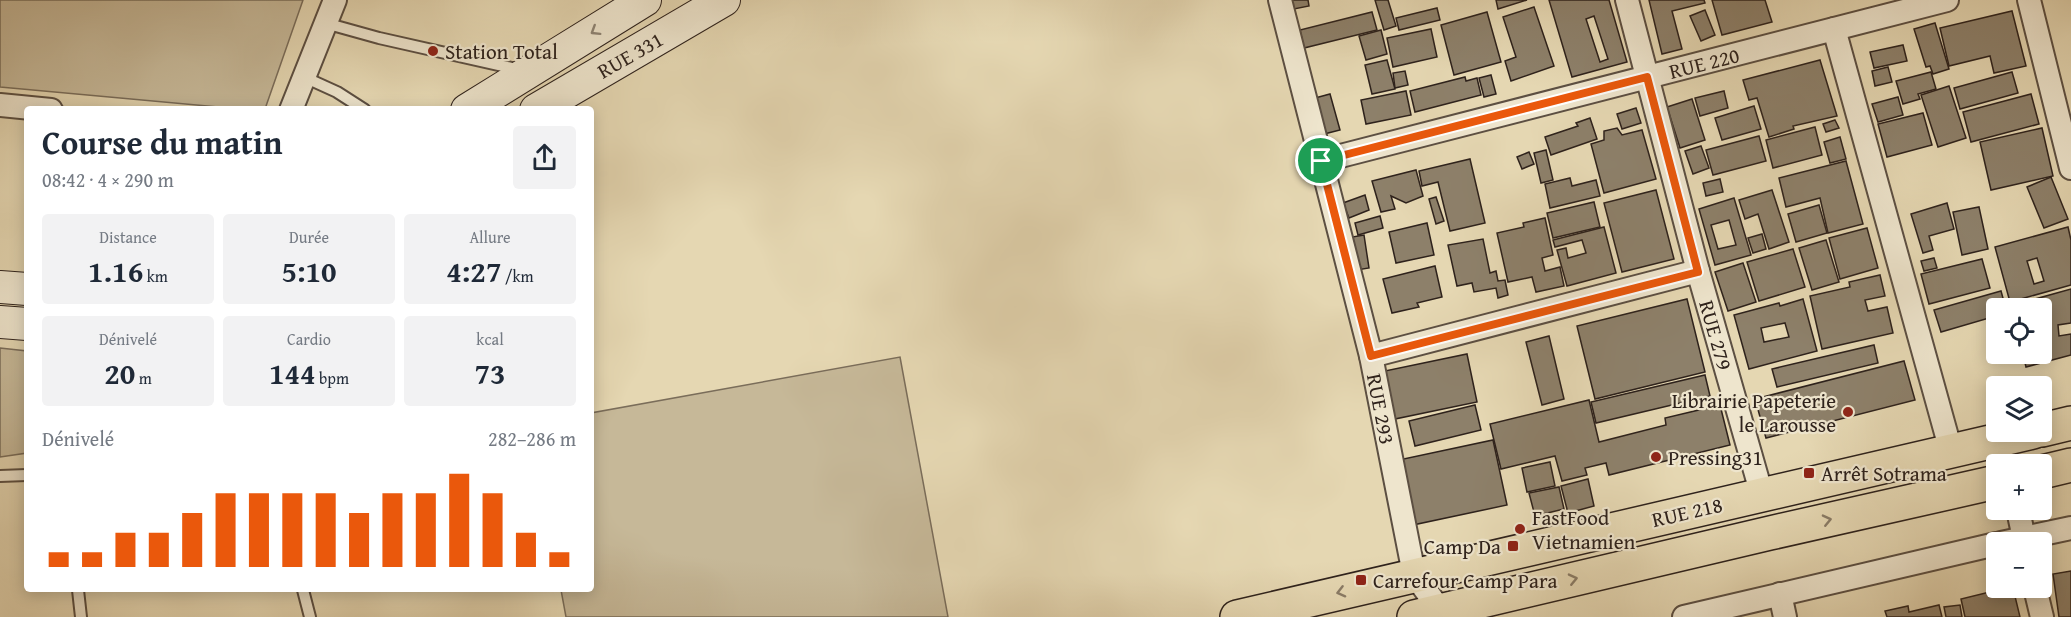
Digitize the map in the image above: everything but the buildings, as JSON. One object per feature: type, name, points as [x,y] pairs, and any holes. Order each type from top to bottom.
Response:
[{"type":"highway","points":[[2052,428],[2071,423]]},
{"type":"highway","name":"RUE 218","points":[[1237,617],[1989,442]]},
{"type":"highway","points":[[2052,470],[2071,465]]},
{"type":"highway","name":"RUE 218","points":[[1432,615],[1758,536],[1986,484]]},
{"type":"street","points":[[293,106],[334,0]]},
{"type":"street","name":"RUE 331","points":[[473,106],[643,0]]},
{"type":"street","name":"RUE 331","points":[[543,106],[724,0]]},
{"type":"street","name":"RUE 293","points":[[1280,0],[1371,356],[1414,574]]},
{"type":"street","name":"RUE 279","points":[[1627,0],[1698,272],[1762,495]]},
{"type":"street","name":"RUE 220","points":[[1321,161],[1947,0]]},
{"type":"street","points":[[2029,0],[2071,168]]},
{"type":"street","points":[[1834,29],[1951,451]]},
{"type":"street","points":[[0,105],[24,107]]},
{"type":"street","points":[[1371,356],[1698,272]]},
{"type":"street","points":[[0,287],[24,289]]},
{"type":"street","points":[[0,322],[24,324]]},
{"type":"street","points":[[2052,533],[2071,528]]},
{"type":"street","points":[[1684,617],[1986,546]]},
{"type":"street","points":[[1414,574],[1432,615]]},
{"type":"street","points":[[1780,594],[1785,617]]},
{"type":"street","points":[[2037,598],[2042,617]]},
{"type":"lane","points":[[325,23],[379,38],[528,72]]},
{"type":"lane","points":[[304,77],[337,92],[359,106]]},
{"type":"lane","points":[[0,476],[24,475]]},
{"type":"lane","points":[[78,592],[81,617]]},
{"type":"lane","points":[[304,592],[310,617]]},
{"type":"shaded area","points":[[0,0],[303,0],[266,106],[207,106],[0,87]]},
{"type":"shaded area","points":[[0,348],[24,351],[24,453],[0,457]]},
{"type":"shaded area","points":[[900,357],[948,617],[566,617],[561,592],[594,592],[594,412]]},
{"type":"place","name":"Station Total","points":[[433,51]]},
{"type":"place","name":"Librairie Papeterie le Larousse","points":[[1848,412]]},
{"type":"place","name":"Pressing31","points":[[1656,457]]},
{"type":"place","name":"Arrêt Sotrama","points":[[1809,473]]},
{"type":"place","name":"FastFood Vietnamien","points":[[1520,529]]},
{"type":"place","name":"Camp Da","points":[[1513,546]]},
{"type":"place","name":"Carrefour Camp Para","points":[[1361,580]]},
{"type":"route","points":[[1647,77],[1698,272],[1371,356],[1321,161],[1647,77]]}]
